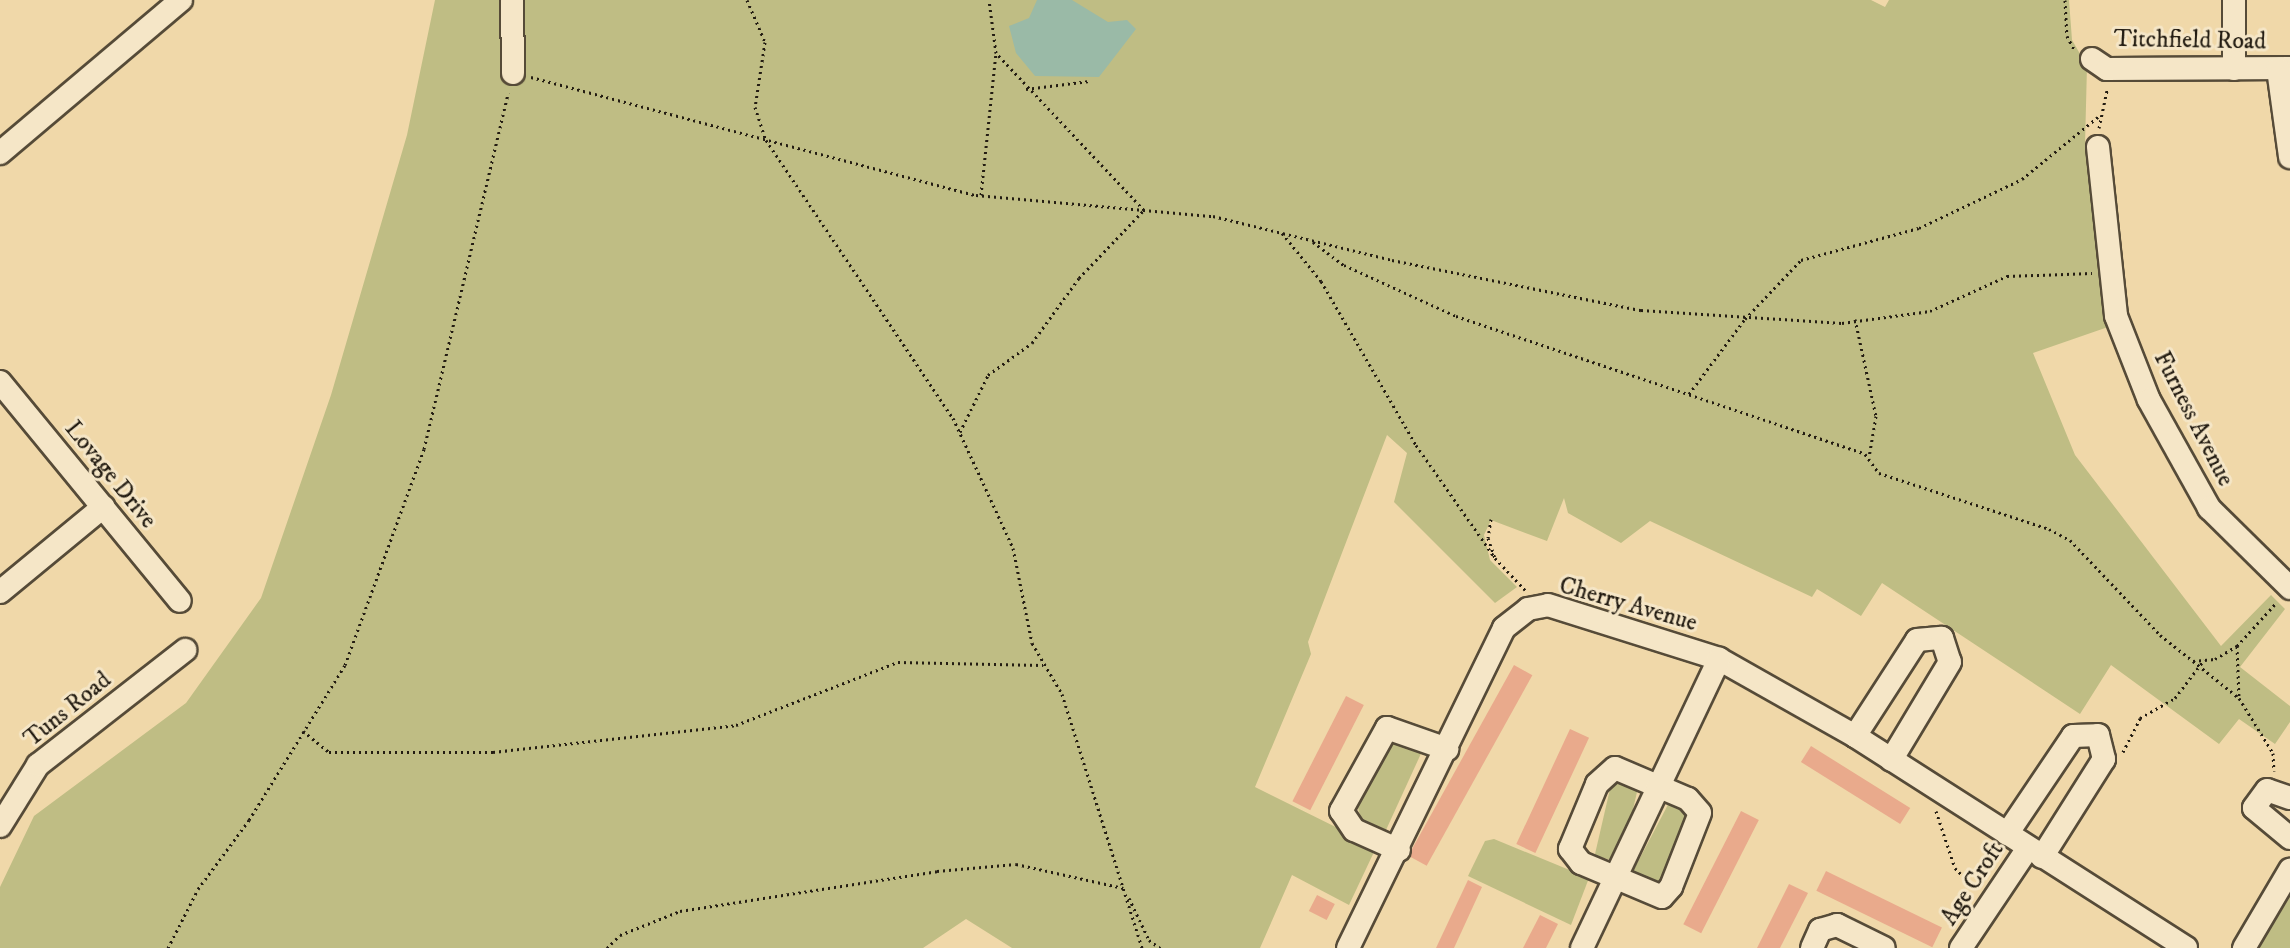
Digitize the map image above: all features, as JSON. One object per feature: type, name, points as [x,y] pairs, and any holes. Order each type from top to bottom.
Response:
[{"type":"street","points":[[0,153],[181,0]]},
{"type":"street","points":[[512,0],[513,73]]},
{"type":"street","points":[[2234,0],[2234,69]]},
{"type":"street","name":"Titchfield Road","points":[[2100,64],[2284,69]]},
{"type":"street","points":[[2284,69],[2290,157]]},
{"type":"street","name":"Furness Avenue","points":[[2098,147],[2108,272],[2116,316],[2149,400],[2209,508],[2290,588]]},
{"type":"street","name":"Lovage Drive","points":[[0,382],[180,601]]},
{"type":"street","points":[[0,592],[103,507]]},
{"type":"street","name":"Cherry Avenue","points":[[1348,948],[1399,850],[1504,628],[1540,607],[1719,659],[1855,736],[2186,948]]},
{"type":"street","points":[[1855,736],[1917,640],[1942,638],[1950,662],[1891,760]]},
{"type":"street","name":"Tuns Road","points":[[0,826],[8,792],[185,650]]},
{"type":"street","points":[[1582,948],[1719,659]]},
{"type":"street","points":[[1399,850],[1354,830],[1341,811],[1387,728],[1447,749]]},
{"type":"street","points":[[2007,834],[2073,736],[2098,735],[2104,759],[2035,853]]},
{"type":"street","points":[[1615,768],[1688,799],[1700,813],[1671,887],[1656,898],[1614,880],[1577,859],[1571,834],[1597,784],[1615,768]]},
{"type":"street","points":[[2280,794],[2257,797],[2254,808],[2290,838]]},
{"type":"street","name":"Age Croft","points":[[1961,948],[1993,900],[2035,853]]},
{"type":"street","points":[[2244,948],[2290,870]]},
{"type":"street","points":[[1812,948],[1820,930],[1837,925],[1884,948]]},
{"type":"path","points":[[747,0],[765,42],[755,107],[766,140],[960,433],[1013,548],[1032,643],[1062,694],[1142,948]]},
{"type":"path","points":[[981,195],[996,53],[989,0]]},
{"type":"path","points":[[2065,0],[2067,36],[2078,56],[2100,64],[2099,116],[2105,142],[2098,147]]},
{"type":"path","points":[[996,53],[1026,89],[1144,210]]},
{"type":"path","points":[[168,948],[198,889],[345,665],[424,449],[513,73],[981,195],[1213,216],[1392,260],[1641,310],[1745,319],[1855,319],[1930,311],[2007,276],[2108,272]]},
{"type":"path","points":[[1026,89],[1089,81]]},
{"type":"path","points":[[1689,394],[1745,319],[1801,260],[1919,228],[2009,185],[2099,116]]},
{"type":"path","points":[[960,433],[968,404],[988,375],[1032,343],[1079,278],[1144,210]]},
{"type":"path","points":[[1282,233],[1321,281],[1416,445],[1495,558],[1540,607]]},
{"type":"path","points":[[1310,240],[1344,265],[1456,316],[1689,394],[1869,460],[1879,473],[2070,540],[2193,661],[2239,698],[2273,753],[2280,794]]},
{"type":"path","points":[[1855,319],[1876,416],[1869,460]]},
{"type":"path","points":[[1491,519],[1488,538],[1495,558]]},
{"type":"path","points":[[2193,661],[2204,660],[2237,646],[2290,588]]},
{"type":"path","points":[[2237,646],[2239,698]]},
{"type":"path","points":[[2104,759],[2122,753],[2140,718],[2175,698],[2204,660]]},
{"type":"path","points":[[303,731],[329,752],[493,752],[736,725],[898,662],[1044,665]]},
{"type":"path","points":[[1937,808],[1955,868],[1993,900]]},
{"type":"path","points":[[607,948],[620,935],[680,911],[937,871],[1016,864],[1124,888]]},
{"type":"path","points":[[1124,888],[1149,940],[1160,948]]},
{"type":"shaded area","points":[[435,0],[1871,0],[1885,7],[1889,0],[2069,0],[2072,40],[2087,66],[2085,145],[2108,327],[2033,353],[2075,455],[2221,646],[2271,595],[2285,609],[2240,667],[2290,706],[2290,722],[2275,744],[2239,719],[2219,744],[2111,665],[2080,714],[1882,583],[1861,616],[1817,589],[1812,597],[1650,521],[1621,543],[1568,513],[1564,498],[1547,541],[1491,520],[1484,535],[1490,560],[1517,587],[1495,603],[1394,502],[1407,453],[1387,435],[1308,642],[1311,654],[1255,787],[1368,843],[1374,852],[1349,905],[1292,875],[1260,948],[1012,948],[966,919],[923,948],[0,948],[0,887],[34,816],[186,703],[261,598],[331,395],[407,135]]},
{"type":"shaded area","points":[[1037,0],[1072,0],[1108,22],[1127,20],[1136,29],[1099,77],[1035,76],[1016,53],[1009,26],[1029,18]]},
{"type":"shaded area","points":[[1392,734],[1424,747],[1386,830],[1361,819],[1356,801]]},
{"type":"shaded area","points":[[1613,776],[1639,782],[1621,862],[1595,856]]},
{"type":"shaded area","points":[[1672,797],[1691,817],[1662,882],[1648,885],[1631,875]]},
{"type":"shaded area","points":[[1494,839],[1589,878],[1571,925],[1468,876],[1485,841]]},
{"type":"shaded area","points":[[2290,897],[2290,948],[2258,948]]},
{"type":"building","points":[[1514,665],[1532,675],[1427,866],[1408,856]]},
{"type":"building","points":[[1346,696],[1364,705],[1310,810],[1292,801]]},
{"type":"building","points":[[1570,729],[1589,738],[1535,853],[1516,844]]},
{"type":"building","points":[[1811,746],[1910,808],[1900,824],[1801,762]]},
{"type":"building","points":[[1741,811],[1759,820],[1701,933],[1683,924]]},
{"type":"building","points":[[1826,871],[1942,928],[1932,947],[1816,891]]},
{"type":"building","points":[[1468,880],[1482,887],[1454,948],[1436,948]]},
{"type":"building","points":[[1789,884],[1808,893],[1780,948],[1757,948]]},
{"type":"building","points":[[1317,895],[1335,904],[1327,920],[1309,911]]},
{"type":"building","points":[[1540,915],[1558,924],[1546,948],[1523,948]]}]
